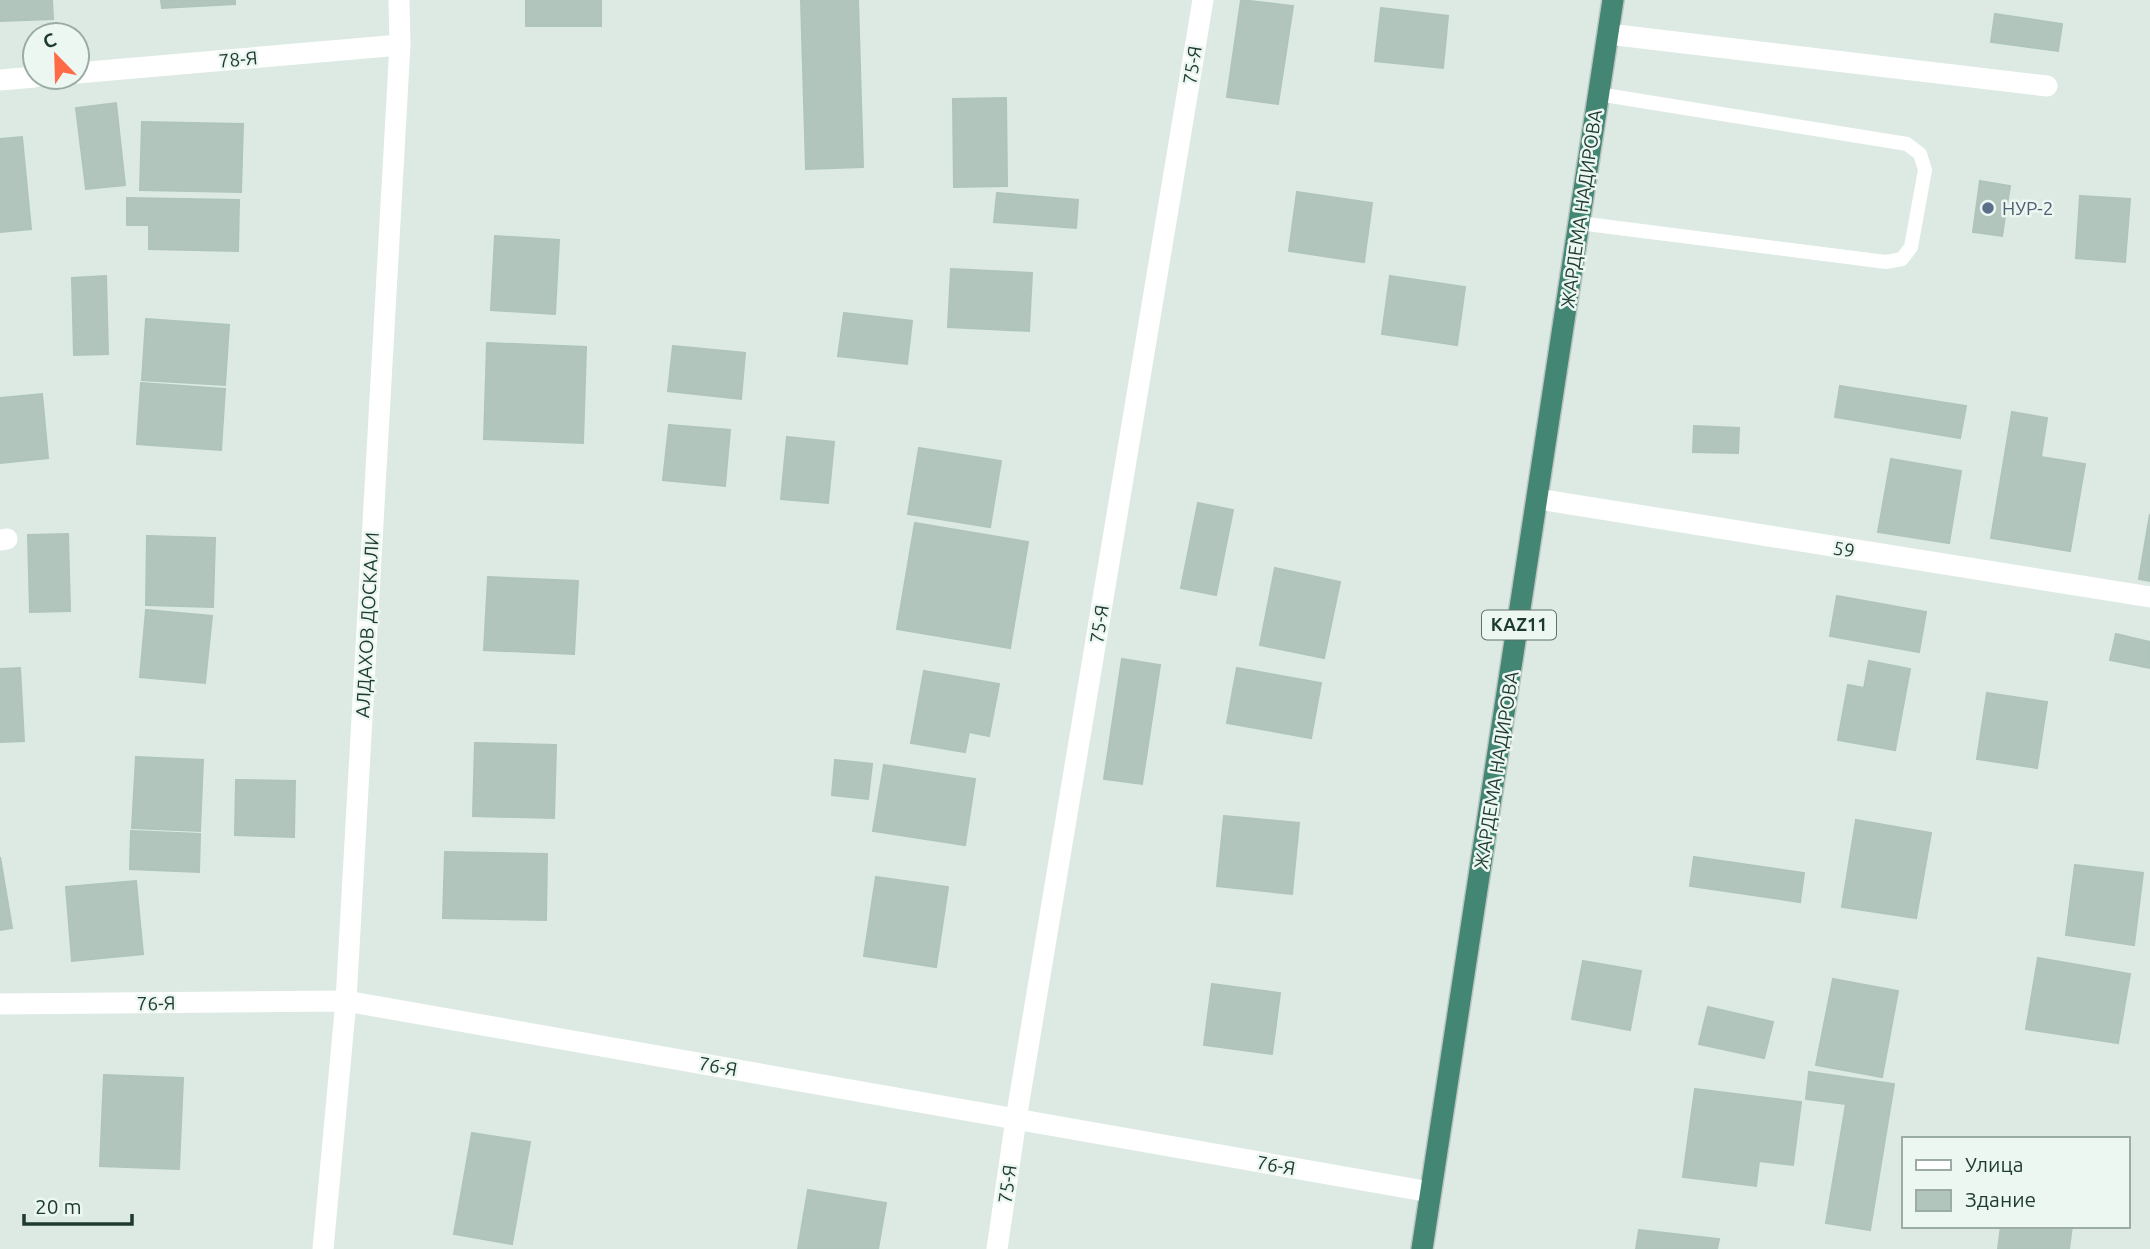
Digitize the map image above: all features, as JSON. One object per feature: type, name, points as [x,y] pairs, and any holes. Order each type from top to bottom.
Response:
[{"type":"highway","name":"ЖАРДЕМА НАДИРОВА","points":[[1422,1249],[1613,0]]},
{"type":"street","name":"АЛДАХОВ ДОСКАЛИ","points":[[323,1249],[346,1001],[400,45],[399,0]]},
{"type":"street","name":"75-Я","points":[[998,1249],[1016,1119],[1203,0]]},
{"type":"street","points":[[1608,34],[2047,86]]},
{"type":"street","name":"78-Я","points":[[91,72],[400,45]]},
{"type":"street","points":[[0,80],[21,78]]},
{"type":"street","name":"59","points":[[1538,499],[2150,597]]},
{"type":"street","name":"76-Я","points":[[0,1004],[346,1001],[1430,1192]]},
{"type":"lane","points":[[1579,223],[1886,262],[1902,259],[1911,247],[1924,170],[1920,154],[1907,144],[1598,93]]},
{"type":"building","points":[[0,0],[52,0],[53,19],[0,21]]},
{"type":"building","points":[[161,0],[235,0],[235,4],[162,8]]},
{"type":"building","points":[[526,0],[601,0],[601,26],[526,26]]},
{"type":"building","points":[[801,0],[858,0],[863,167],[806,169]]},
{"type":"building","points":[[1241,0],[1293,6],[1278,104],[1227,97]]},
{"type":"building","points":[[1381,8],[1448,16],[1443,68],[1375,61]]},
{"type":"building","points":[[1995,14],[2062,24],[2058,51],[1991,42]]},
{"type":"building","points":[[1006,98],[1007,186],[954,187],[953,99]]},
{"type":"building","points":[[116,103],[125,185],[86,189],[76,108]]},
{"type":"building","points":[[142,122],[243,124],[241,192],[140,190]]},
{"type":"building","points":[[22,137],[31,229],[0,232],[0,139]]},
{"type":"building","points":[[1980,181],[2010,186],[2002,236],[1973,232]]},
{"type":"building","points":[[1297,192],[1372,203],[1364,262],[1289,251]]},
{"type":"building","points":[[997,193],[1078,200],[1076,228],[994,222]]},
{"type":"building","points":[[2080,196],[2130,199],[2125,262],[2076,258]]},
{"type":"building","points":[[127,198],[239,200],[238,251],[149,249],[149,225],[127,225]]},
{"type":"building","points":[[495,236],[559,240],[555,314],[491,310]]},
{"type":"building","points":[[951,269],[1032,273],[1029,331],[948,327]]},
{"type":"building","points":[[106,276],[108,354],[74,355],[72,278]]},
{"type":"building","points":[[1390,276],[1465,287],[1457,345],[1382,334]]},
{"type":"building","points":[[844,313],[912,321],[907,364],[838,356]]},
{"type":"building","points":[[146,319],[229,325],[225,385],[142,380]]},
{"type":"building","points":[[487,343],[586,347],[583,443],[484,439]]},
{"type":"building","points":[[673,346],[745,353],[741,399],[668,391]]},
{"type":"building","points":[[141,383],[225,389],[221,450],[137,444]]},
{"type":"building","points":[[1840,386],[1966,406],[1960,438],[1835,417]]},
{"type":"building","points":[[42,394],[48,458],[0,463],[0,398]]},
{"type":"building","points":[[2012,412],[2047,418],[2041,457],[2085,464],[2070,551],[1991,538]]},
{"type":"building","points":[[669,425],[730,430],[725,486],[663,480]]},
{"type":"building","points":[[1694,426],[1739,428],[1738,453],[1693,452]]},
{"type":"building","points":[[787,437],[834,442],[828,503],[781,499]]},
{"type":"building","points":[[919,448],[1001,461],[990,527],[908,514]]},
{"type":"building","points":[[1891,459],[1961,471],[1949,543],[1878,532]]},
{"type":"building","points":[[1198,503],[1233,510],[1216,595],[1181,588]]},
{"type":"building","points":[[2150,514],[2150,581],[2139,579]]},
{"type":"building","points":[[915,523],[1028,542],[1010,648],[897,629]]},
{"type":"building","points":[[68,534],[70,611],[30,612],[28,535]]},
{"type":"building","points":[[147,536],[215,538],[213,607],[146,605]]},
{"type":"building","points":[[1275,568],[1340,582],[1324,658],[1260,645]]},
{"type":"building","points":[[488,577],[578,581],[574,654],[484,650]]},
{"type":"building","points":[[1837,596],[1926,612],[1919,652],[1830,636]]},
{"type":"building","points":[[146,610],[212,616],[205,683],[140,677]]},
{"type":"building","points":[[2116,634],[2150,642],[2150,668],[2110,660]]},
{"type":"building","points":[[1122,659],[1160,665],[1142,784],[1104,779]]},
{"type":"building","points":[[1869,661],[1910,669],[1895,750],[1838,740],[1848,685],[1864,688]]},
{"type":"building","points":[[20,668],[24,741],[0,742],[0,669]]},
{"type":"building","points":[[1237,668],[1321,683],[1311,738],[1227,723]]},
{"type":"building","points":[[924,671],[999,684],[989,736],[969,732],[965,752],[911,743]]},
{"type":"building","points":[[1987,693],[2047,702],[2037,768],[1977,759]]},
{"type":"building","points":[[475,743],[556,745],[554,818],[473,816]]},
{"type":"building","points":[[136,757],[203,760],[200,831],[132,828]]},
{"type":"building","points":[[835,760],[872,764],[868,799],[832,795]]},
{"type":"building","points":[[884,765],[975,779],[965,845],[873,831]]},
{"type":"building","points":[[236,780],[295,781],[294,837],[235,835]]},
{"type":"building","points":[[1224,816],[1299,823],[1292,894],[1217,886]]},
{"type":"building","points":[[1856,820],[1931,833],[1916,918],[1842,907]]},
{"type":"building","points":[[131,831],[200,834],[199,872],[130,869]]},
{"type":"building","points":[[445,852],[547,854],[546,920],[443,918]]},
{"type":"building","points":[[0,857],[12,928],[0,930]]},
{"type":"building","points":[[1694,857],[1804,873],[1800,902],[1690,886]]},
{"type":"building","points":[[2075,865],[2143,873],[2134,945],[2066,935]]},
{"type":"building","points":[[876,877],[948,887],[936,967],[864,956]]},
{"type":"building","points":[[136,881],[143,954],[72,961],[66,887]]},
{"type":"building","points":[[2038,958],[2130,974],[2118,1043],[2026,1029]]},
{"type":"building","points":[[1583,961],[1641,971],[1630,1030],[1572,1019]]},
{"type":"building","points":[[1833,979],[1898,991],[1882,1077],[1816,1065]]},
{"type":"building","points":[[1212,984],[1280,993],[1272,1054],[1204,1045]]},
{"type":"building","points":[[1708,1007],[1773,1022],[1764,1058],[1699,1044]]},
{"type":"building","points":[[1809,1072],[1894,1084],[1870,1230],[1826,1223],[1846,1104],[1806,1099]]},
{"type":"building","points":[[104,1075],[183,1078],[179,1169],[100,1166]]},
{"type":"building","points":[[1695,1089],[1801,1102],[1793,1165],[1759,1161],[1756,1186],[1683,1177]]},
{"type":"building","points":[[472,1133],[530,1142],[512,1244],[454,1234]]},
{"type":"building","points":[[808,1190],[886,1203],[878,1249],[798,1249]]},
{"type":"building","points":[[2001,1228],[2072,1228],[2069,1249],[1998,1249]]},
{"type":"building","points":[[1639,1230],[1719,1239],[1717,1249],[1636,1249]]},
{"type":"place","name":"НУР-2","points":[[1988,208]]}]
